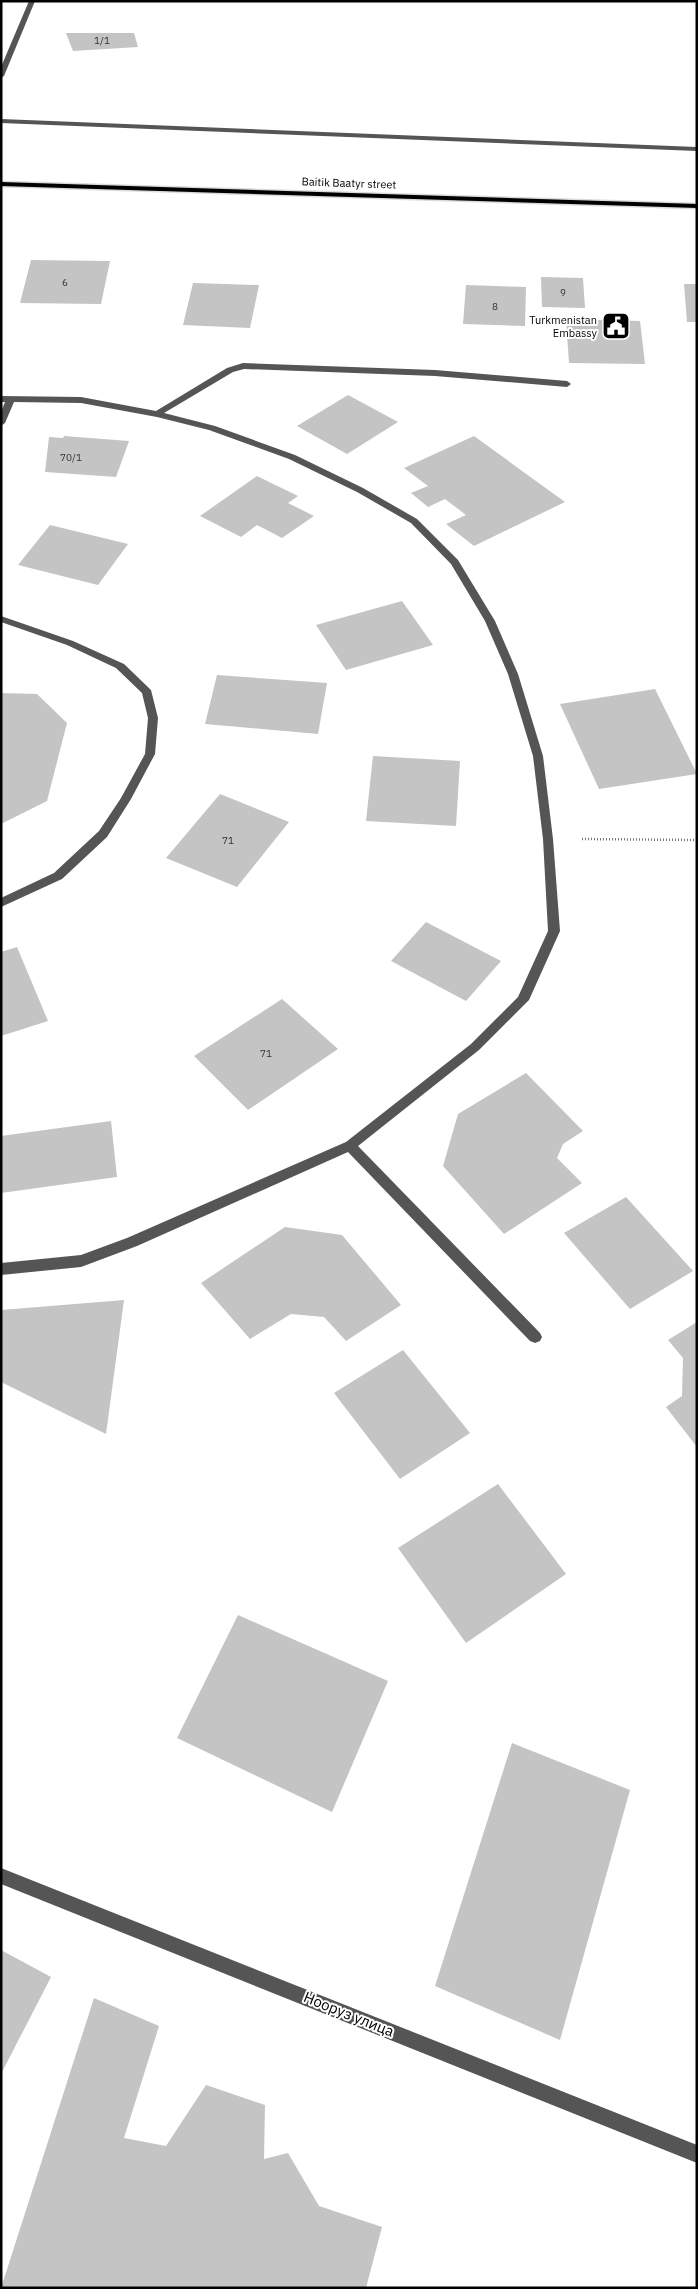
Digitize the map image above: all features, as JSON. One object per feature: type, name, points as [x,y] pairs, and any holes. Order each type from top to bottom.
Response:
[{"type":"main road","name":"Baitik Baatyr street","points":[[1,184],[697,206]]},
{"type":"street","points":[[1,76],[32,1]]},
{"type":"street","points":[[1,121],[697,149]]},
{"type":"street","points":[[157,414],[230,370],[243,366],[435,372],[566,384]]},
{"type":"street","points":[[1,423],[6,398],[81,400],[157,414],[212,428],[292,457],[360,490],[414,521],[455,562],[490,621],[513,674],[538,756],[548,839],[554,930],[523,1000],[475,1047],[350,1146],[132,1242],[81,1262],[1,1268]]},
{"type":"street","points":[[1,619],[70,643],[120,666],[147,692],[153,718],[150,754],[126,799],[103,834],[58,876],[1,903]]},
{"type":"street","points":[[350,1146],[535,1337]]},
{"type":"street","name":"Нооруз улица","points":[[1,1876],[697,2154]]},
{"type":"path","points":[[548,839],[697,840]]},
{"type":"building","points":[[66,33],[134,33],[138,47],[73,51]]},
{"type":"building","points":[[31,260],[110,261],[101,304],[20,303]]},
{"type":"building","points":[[541,277],[583,278],[585,308],[542,307]]},
{"type":"building","points":[[193,283],[259,285],[250,328],[183,325]]},
{"type":"building","points":[[684,284],[697,284],[697,322],[687,322]]},
{"type":"building","points":[[466,285],[526,287],[525,326],[463,324]]},
{"type":"building","points":[[566,319],[640,321],[645,364],[569,363]]},
{"type":"building","points":[[348,395],[398,422],[347,454],[297,426]]},
{"type":"building","points":[[64,436],[129,441],[116,477],[45,472],[49,437],[63,438]]},
{"type":"building","points":[[474,436],[565,502],[474,546],[446,524],[466,515],[445,499],[428,507],[411,493],[428,486],[404,468]]},
{"type":"building","points":[[257,476],[298,496],[288,503],[314,516],[282,538],[257,525],[241,537],[200,516]]},
{"type":"building","points":[[50,525],[128,544],[98,585],[18,565]]},
{"type":"building","points":[[402,601],[433,645],[346,670],[316,625]]},
{"type":"building","points":[[217,675],[327,683],[318,734],[205,724]]},
{"type":"building","points":[[655,689],[697,774],[599,789],[560,704]]},
{"type":"building","points":[[1,693],[37,694],[67,723],[47,801],[1,824]]},
{"type":"building","points":[[373,756],[460,761],[456,826],[366,821]]},
{"type":"building","points":[[220,794],[289,822],[237,887],[166,858]]},
{"type":"building","points":[[426,922],[501,961],[466,1001],[391,961]]},
{"type":"building","points":[[17,947],[48,1021],[1,1036],[1,952]]},
{"type":"building","points":[[282,999],[338,1049],[248,1110],[194,1056]]},
{"type":"building","points":[[526,1073],[583,1131],[563,1144],[557,1158],[582,1183],[504,1234],[443,1166],[458,1114]]},
{"type":"building","points":[[111,1121],[117,1177],[1,1193],[1,1136]]},
{"type":"building","points":[[626,1197],[693,1271],[630,1309],[564,1233]]},
{"type":"building","points":[[285,1227],[342,1235],[401,1305],[346,1341],[324,1317],[291,1314],[250,1339],[201,1283]]},
{"type":"building","points":[[124,1300],[106,1434],[1,1382],[1,1310]]},
{"type":"building","points":[[697,1322],[697,1447],[666,1407],[682,1396],[683,1358],[668,1340]]},
{"type":"building","points":[[403,1350],[470,1433],[400,1479],[334,1393]]},
{"type":"building","points":[[498,1484],[566,1574],[466,1643],[398,1548]]},
{"type":"building","points":[[238,1615],[388,1681],[332,1812],[177,1738]]},
{"type":"building","points":[[512,1743],[630,1790],[560,2040],[435,1986]]},
{"type":"building","points":[[1,1950],[51,1977],[1,2074]]},
{"type":"building","points":[[94,1998],[159,2026],[124,2138],[166,2146],[206,2085],[265,2105],[264,2159],[288,2153],[319,2206],[382,2227],[366,2288],[1,2288]]},
{"type":"place","name":"Turkmenistan Embassy","points":[[616,326]]}]
